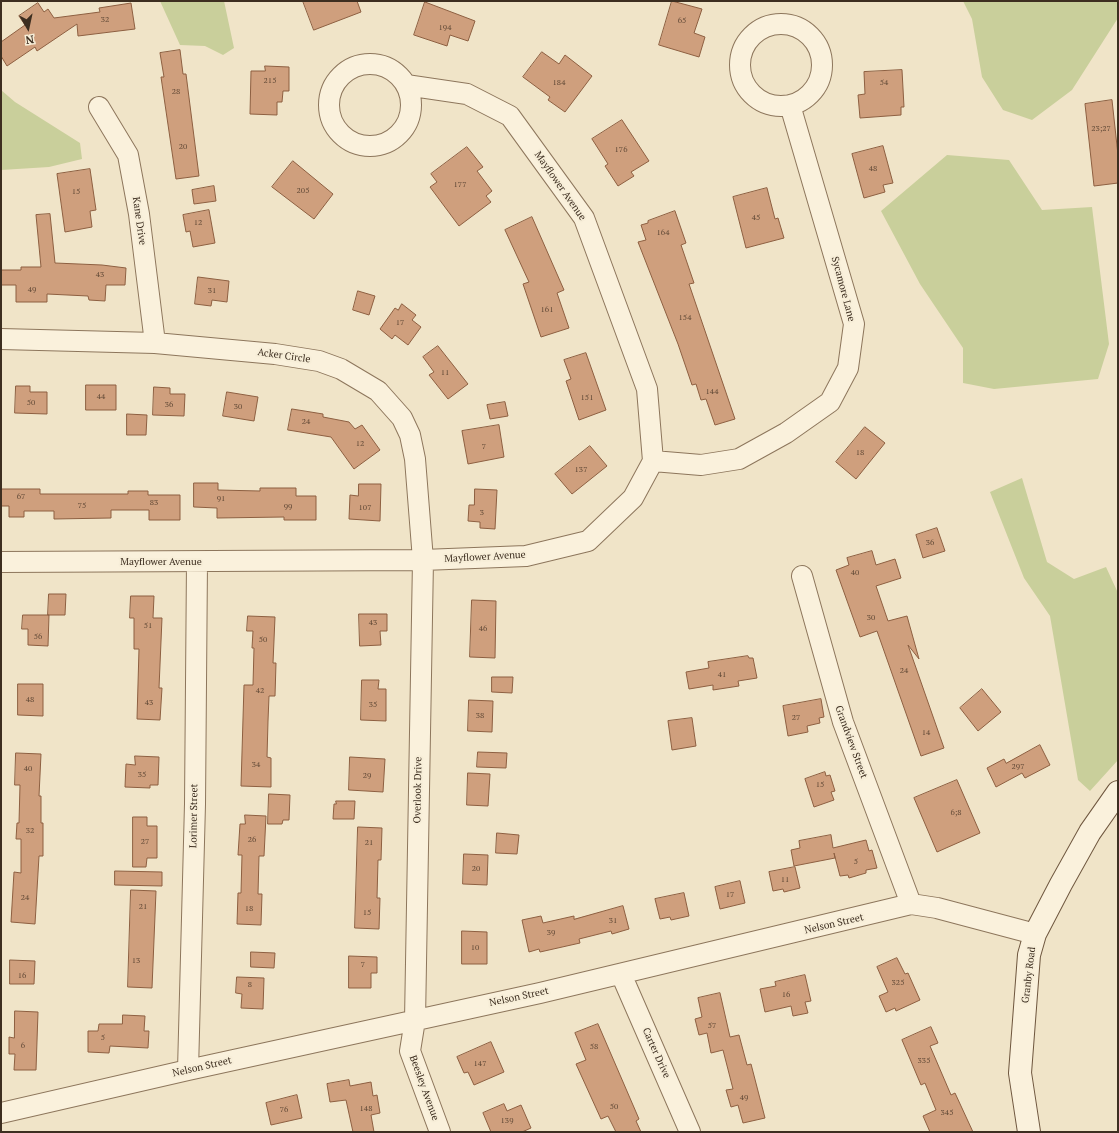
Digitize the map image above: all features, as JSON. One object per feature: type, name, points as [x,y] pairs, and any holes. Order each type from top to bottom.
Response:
[{"type":"main road","name":"Granby Road","points":[[1029,1132],[1020,1073],[1029,955],[1035,934],[1090,832],[1118,792]]},
{"type":"street","points":[[776,24],[790,24],[803,30],[813,38],[820,51],[822,64],[820,78],[813,90],[803,99],[790,105],[777,105],[764,102],[759,99],[745,85],[740,72],[740,59],[744,46],[752,36],[762,28],[776,24]]},
{"type":"street","points":[[375,64],[387,68],[398,75],[406,85],[411,98],[411,111],[399,134],[388,142],[375,145],[362,145],[349,139],[338,130],[332,118],[329,105],[332,91],[338,79],[349,70],[361,65],[375,64]]},
{"type":"street","name":"Mayflower Avenue","points":[[1,562],[423,560],[526,556],[588,541],[633,498],[653,461],[647,389],[584,218],[510,116],[467,94],[406,85]]},
{"type":"street","name":"Sycamore Lane","points":[[653,461],[702,465],[739,459],[786,433],[830,402],[848,368],[854,324],[790,105]]},
{"type":"street","name":"Kane Drive","points":[[99,107],[128,155],[138,214],[155,343]]},
{"type":"street","name":"Acker Circle","points":[[1,339],[155,343],[275,354],[319,361],[341,369],[378,391],[402,418],[410,435],[420,498],[423,560]]},
{"type":"street","name":"Overlook Drive","points":[[415,1020],[423,560]]},
{"type":"street","name":"Lorimer Street","points":[[188,1070],[195,804],[197,562]]},
{"type":"street","name":"Grandview Street","points":[[802,576],[843,722],[911,904]]},
{"type":"street","name":"Nelson Street","points":[[1,1113],[621,974],[911,904],[937,908],[1035,934]]},
{"type":"street","name":"Carter Drive","points":[[621,974],[690,1132]]},
{"type":"street","name":"Beesley Avenue","points":[[415,1020],[410,1050],[440,1132]]},
{"type":"green space","points":[[160,1],[224,1],[234,48],[223,55],[205,46],[180,45]]},
{"type":"green space","points":[[963,1],[1118,1],[1118,18],[1072,90],[1032,120],[1003,110],[982,77],[972,19]]},
{"type":"green space","points":[[1,90],[15,102],[80,143],[82,159],[49,167],[1,170]]},
{"type":"green space","points":[[947,155],[1009,160],[1042,210],[1092,207],[1109,344],[1098,379],[994,389],[963,383],[963,348],[920,284],[881,211]]},
{"type":"green space","points":[[1022,478],[1047,562],[1074,579],[1106,567],[1118,593],[1118,760],[1090,791],[1078,780],[1050,616],[1024,578],[990,492]]},
{"type":"building","points":[[303,1],[357,1],[361,12],[314,30]]},
{"type":"building","points":[[672,1],[702,9],[694,33],[705,37],[699,57],[659,45]]},
{"type":"building","points":[[425,2],[475,21],[468,41],[450,35],[447,46],[414,35]]},
{"type":"building","points":[[38,3],[44,12],[48,9],[54,18],[100,12],[99,8],[131,3],[135,29],[78,36],[77,24],[37,51],[35,47],[7,66],[1,56],[1,42],[25,25],[19,16]]},
{"type":"building","points":[[180,50],[183,74],[186,74],[199,176],[176,179],[161,77],[164,77],[160,53]]},
{"type":"building","points":[[542,52],[559,64],[565,55],[592,76],[565,112],[548,100],[550,97],[523,77]]},
{"type":"building","points":[[265,66],[289,67],[289,91],[283,91],[282,102],[277,102],[277,115],[250,114],[251,71],[265,71]]},
{"type":"building","points":[[902,70],[904,107],[901,107],[901,115],[860,118],[858,95],[865,94],[864,72]]},
{"type":"building","points":[[1112,100],[1118,155],[1118,183],[1094,186],[1085,104]]},
{"type":"building","points":[[622,120],[649,161],[631,172],[634,176],[618,186],[605,166],[608,164],[592,139]]},
{"type":"building","points":[[883,146],[893,183],[883,185],[885,192],[864,198],[852,154]]},
{"type":"building","points":[[467,147],[483,167],[477,171],[492,191],[486,196],[491,202],[459,226],[430,187],[437,182],[431,174]]},
{"type":"building","points":[[293,161],[333,194],[314,219],[272,187]]},
{"type":"building","points":[[90,169],[96,210],[90,211],[92,227],[65,232],[57,174]]},
{"type":"building","points":[[214,186],[216,201],[194,204],[192,190]]},
{"type":"building","points":[[767,188],[775,219],[778,218],[784,238],[746,248],[733,197]]},
{"type":"building","points":[[209,210],[215,243],[193,247],[190,231],[186,232],[183,215]]},
{"type":"building","points":[[675,211],[686,243],[681,245],[694,283],[689,284],[735,419],[715,425],[706,399],[701,400],[696,384],[692,385],[678,344],[638,242],[646,240],[641,225]]},
{"type":"building","points":[[50,214],[55,263],[102,265],[126,268],[125,285],[106,285],[105,301],[89,300],[88,296],[47,294],[47,302],[16,302],[16,285],[1,285],[1,270],[21,270],[21,267],[41,267],[36,215]]},
{"type":"building","points":[[532,217],[564,290],[557,293],[569,328],[541,337],[523,284],[529,282],[505,230]]},
{"type":"building","points":[[198,277],[229,281],[227,302],[212,300],[211,306],[195,304]]},
{"type":"building","points":[[358,291],[375,296],[369,315],[353,310]]},
{"type":"building","points":[[402,304],[416,315],[412,320],[421,327],[408,345],[395,335],[392,339],[380,329],[395,308],[398,310]]},
{"type":"building","points":[[438,346],[468,384],[448,399],[429,375],[434,372],[423,357]]},
{"type":"building","points":[[586,353],[606,410],[579,420],[566,381],[571,379],[564,360]]},
{"type":"building","points":[[86,385],[116,385],[116,410],[86,410]]},
{"type":"building","points":[[16,386],[30,386],[30,392],[47,392],[47,414],[15,413]]},
{"type":"building","points":[[154,387],[170,388],[170,394],[185,394],[184,416],[153,415]]},
{"type":"building","points":[[227,392],[258,397],[254,421],[223,416]]},
{"type":"building","points":[[505,402],[508,416],[490,419],[487,405]]},
{"type":"building","points":[[292,409],[323,414],[323,417],[349,422],[355,429],[362,425],[380,450],[354,469],[331,437],[288,430]]},
{"type":"building","points":[[127,414],[147,415],[146,435],[127,435]]},
{"type":"building","points":[[499,425],[504,457],[468,464],[462,431]]},
{"type":"building","points":[[865,427],[885,443],[856,479],[836,462]]},
{"type":"building","points":[[590,446],[607,466],[572,494],[555,474]]},
{"type":"building","points":[[194,483],[218,483],[218,490],[260,491],[260,488],[296,488],[296,496],[316,496],[316,520],[284,520],[284,517],[217,518],[217,508],[194,507]]},
{"type":"building","points":[[359,484],[381,484],[380,521],[349,519],[350,495],[358,496]]},
{"type":"building","points":[[1,489],[40,489],[40,494],[128,494],[128,491],[148,491],[148,495],[180,495],[180,520],[149,520],[149,510],[111,510],[111,518],[54,519],[54,511],[24,511],[24,517],[9,517],[9,506],[1,506]]},
{"type":"building","points":[[475,489],[497,490],[495,529],[480,528],[480,522],[468,521],[469,505],[474,505]]},
{"type":"building","points":[[937,528],[945,551],[923,558],[916,535]]},
{"type":"building","points":[[872,551],[876,565],[895,559],[901,578],[876,586],[888,621],[907,616],[919,659],[908,645],[944,748],[921,756],[877,631],[860,637],[836,570],[849,565],[847,558]]},
{"type":"building","points":[[49,594],[66,594],[65,615],[48,615]]},
{"type":"building","points":[[131,596],[154,596],[153,618],[162,618],[159,688],[162,688],[160,720],[137,719],[139,649],[134,649],[134,618],[130,618]]},
{"type":"building","points":[[472,600],[496,601],[495,658],[470,657]]},
{"type":"building","points":[[359,614],[387,614],[387,631],[380,631],[381,645],[360,646]]},
{"type":"building","points":[[23,615],[49,615],[48,646],[28,645],[28,629],[22,629]]},
{"type":"building","points":[[248,616],[275,617],[273,663],[276,663],[275,696],[269,696],[267,757],[271,758],[271,787],[241,786],[244,685],[253,685],[253,631],[247,631]]},
{"type":"building","points":[[748,656],[749,658],[753,658],[757,678],[738,681],[739,686],[713,690],[713,685],[689,689],[686,672],[709,668],[708,662]]},
{"type":"building","points":[[492,677],[513,677],[512,693],[492,692]]},
{"type":"building","points":[[362,680],[379,680],[378,689],[386,689],[386,721],[361,720]]},
{"type":"building","points":[[18,684],[43,684],[43,716],[18,715]]},
{"type":"building","points":[[982,689],[1001,712],[978,731],[960,708]]},
{"type":"building","points":[[821,699],[824,717],[819,718],[820,723],[807,726],[808,732],[788,736],[783,706]]},
{"type":"building","points":[[469,700],[493,701],[492,732],[468,731]]},
{"type":"building","points":[[692,718],[696,746],[672,750],[668,721]]},
{"type":"building","points":[[1040,745],[1050,765],[1025,778],[1022,773],[996,787],[987,768],[1004,759],[1006,763]]},
{"type":"building","points":[[478,752],[507,753],[506,768],[477,767]]},
{"type":"building","points":[[16,753],[41,754],[39,796],[41,796],[41,823],[43,823],[43,856],[39,856],[35,924],[11,922],[14,872],[21,873],[21,839],[16,839],[17,823],[19,823],[20,785],[15,785]]},
{"type":"building","points":[[135,756],[159,757],[158,785],[150,785],[150,788],[125,787],[126,764],[135,765]]},
{"type":"building","points":[[350,757],[385,759],[383,792],[349,790]]},
{"type":"building","points":[[825,772],[826,776],[830,775],[835,791],[831,792],[834,800],[814,807],[805,779]]},
{"type":"building","points":[[468,773],[490,774],[488,806],[467,805]]},
{"type":"building","points":[[957,780],[980,833],[937,852],[914,798]]},
{"type":"building","points":[[269,794],[290,795],[289,820],[283,820],[282,824],[268,824]]},
{"type":"building","points":[[336,801],[355,801],[354,819],[333,819],[334,804],[336,804]]},
{"type":"building","points":[[245,815],[266,816],[264,856],[259,856],[258,894],[262,894],[261,925],[237,924],[238,893],[241,893],[242,855],[238,855],[240,824],[245,824]]},
{"type":"building","points":[[133,817],[147,817],[147,826],[157,826],[157,858],[147,858],[146,867],[133,867]]},
{"type":"building","points":[[358,827],[382,828],[381,860],[378,860],[377,898],[380,898],[379,929],[355,928]]},
{"type":"building","points":[[497,833],[519,835],[517,854],[496,853]]},
{"type":"building","points":[[831,835],[833,848],[866,840],[869,851],[872,850],[877,868],[866,870],[866,873],[849,878],[848,875],[840,876],[834,853],[835,858],[794,866],[791,850],[800,848],[799,841]]},
{"type":"building","points":[[464,854],[488,855],[487,885],[463,884]]},
{"type":"building","points":[[795,867],[800,888],[784,892],[783,889],[773,891],[769,872]]},
{"type":"building","points":[[115,871],[162,872],[162,886],[115,885]]},
{"type":"building","points":[[740,881],[745,903],[720,909],[715,887]]},
{"type":"building","points":[[131,890],[156,891],[152,988],[128,987]]},
{"type":"building","points":[[684,893],[689,916],[671,920],[670,917],[660,919],[655,899]]},
{"type":"building","points":[[623,906],[629,929],[612,934],[611,931],[579,939],[580,943],[540,952],[539,949],[529,952],[522,920],[541,916],[543,923],[574,916],[574,919]]},
{"type":"building","points":[[462,931],[487,932],[487,964],[462,964]]},
{"type":"building","points":[[251,952],[275,953],[274,968],[251,967]]},
{"type":"building","points":[[349,956],[377,957],[377,973],[371,973],[371,988],[349,988]]},
{"type":"building","points":[[897,958],[905,974],[908,973],[920,1000],[896,1011],[895,1008],[886,1012],[879,996],[888,992],[877,967]]},
{"type":"building","points":[[10,960],[35,961],[34,984],[10,984]]},
{"type":"building","points":[[805,975],[811,1001],[805,1002],[808,1013],[793,1016],[791,1006],[765,1012],[760,989],[776,986],[775,982]]},
{"type":"building","points":[[237,977],[264,978],[263,1009],[241,1008],[242,994],[236,993]]},
{"type":"building","points":[[720,993],[730,1037],[739,1035],[747,1065],[751,1064],[765,1118],[743,1123],[738,1105],[731,1107],[726,1090],[733,1089],[723,1050],[711,1053],[707,1033],[699,1035],[695,1019],[702,1017],[698,998]]},
{"type":"building","points":[[15,1011],[38,1012],[36,1070],[14,1070],[15,1054],[9,1054],[9,1037],[14,1038]]},
{"type":"building","points":[[123,1015],[145,1016],[144,1031],[149,1031],[148,1048],[110,1046],[109,1053],[88,1052],[88,1031],[98,1031],[99,1024],[122,1024]]},
{"type":"building","points":[[598,1024],[639,1119],[636,1121],[641,1132],[616,1132],[608,1116],[601,1119],[576,1064],[586,1060],[575,1033]]},
{"type":"building","points":[[931,1027],[938,1043],[930,1046],[951,1095],[955,1093],[973,1132],[930,1132],[923,1116],[936,1110],[925,1083],[921,1085],[902,1040]]},
{"type":"building","points":[[491,1042],[504,1072],[474,1085],[468,1072],[464,1073],[457,1057]]},
{"type":"building","points":[[349,1080],[350,1086],[371,1082],[373,1096],[377,1095],[380,1113],[371,1115],[374,1132],[353,1132],[346,1100],[330,1102],[327,1084]]},
{"type":"building","points":[[297,1095],[302,1118],[271,1125],[266,1103]]},
{"type":"building","points":[[504,1104],[507,1111],[521,1105],[531,1128],[522,1132],[491,1132],[483,1113]]}]
